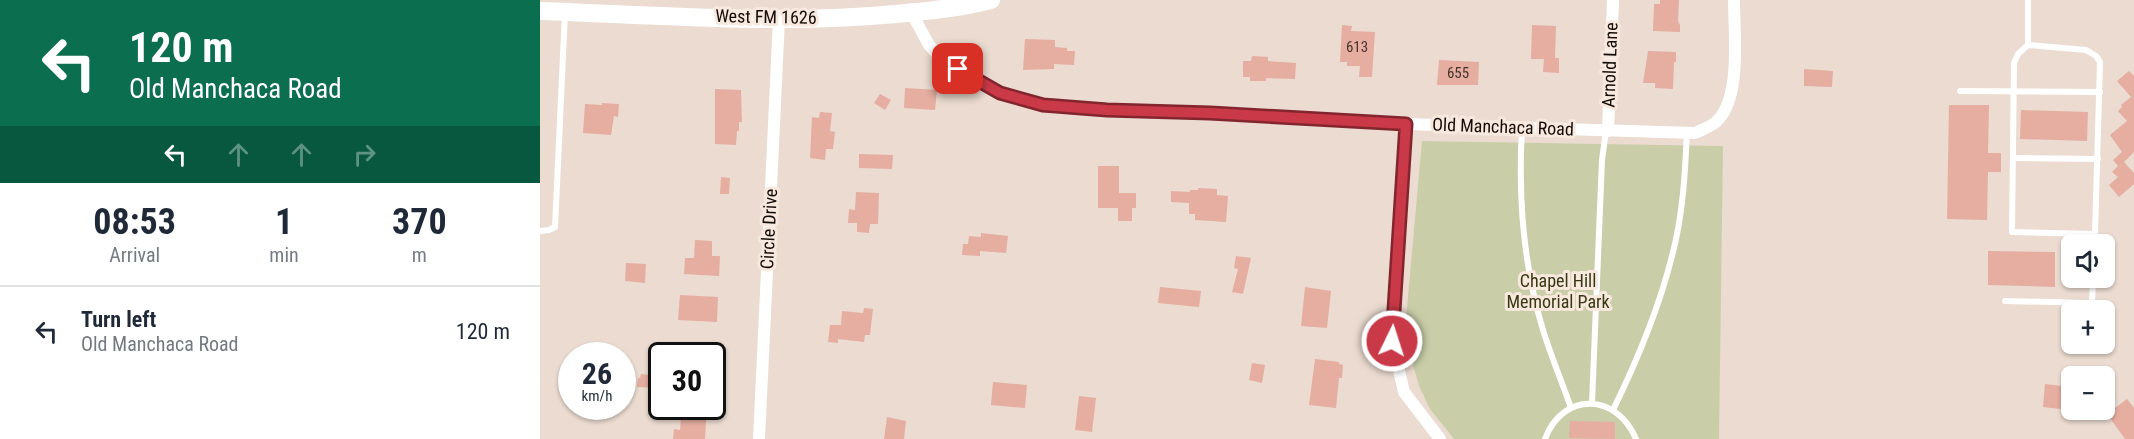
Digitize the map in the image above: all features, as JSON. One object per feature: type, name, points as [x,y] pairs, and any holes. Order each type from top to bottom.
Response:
[{"type":"main road","name":"West FM 1626","points":[[540,11],[779,19],[860,17],[980,1]]},
{"type":"street","name":"Arnold Lane","points":[[1607,131],[1613,0]]},
{"type":"street","name":"Old Manchaca Road","points":[[911,12],[929,45],[943,60],[1000,93],[1043,105],[1406,124],[1695,133],[1715,123],[1724,112],[1732,90],[1734,0]]},
{"type":"street","name":"Circle Drive","points":[[759,439],[779,19]]},
{"type":"street","points":[[1406,124],[1392,341],[1404,392],[1440,439]]},
{"type":"lane","points":[[2028,0],[2028,45],[2018,54],[2014,63],[2012,232],[2095,234],[2100,62],[2092,52],[2081,49],[2028,45]]},
{"type":"lane","points":[[540,231],[549,231],[555,226],[565,12]]},
{"type":"lane","points":[[1959,90],[2100,92]]},
{"type":"lane","points":[[1522,128],[1520,185],[1527,264],[1543,332],[1571,408]]},
{"type":"lane","points":[[1592,404],[1602,160],[1607,131]]},
{"type":"lane","points":[[1613,410],[1659,300],[1672,255],[1685,175],[1687,132]]},
{"type":"lane","points":[[2013,158],[2098,159]]},
{"type":"lane","points":[[2005,301],[2092,303],[2093,288]]},
{"type":"lane","points":[[1545,439],[1551,424],[1562,413],[1571,408],[1592,404],[1620,414],[1630,426],[1636,439]]},
{"type":"green space","name":"Chapel Hill Memorial Park","points":[[1422,141],[1723,146],[1719,439],[1454,439],[1430,409],[1419,386],[1409,351],[1406,319]]},
{"type":"building","points":[[1660,0],[1679,0],[1680,32],[1653,31],[1654,4],[1660,4]]},
{"type":"building","points":[[1342,25],[1352,26],[1351,31],[1375,32],[1372,77],[1359,77],[1360,66],[1347,66],[1347,62],[1340,62]]},
{"type":"building","points":[[1532,25],[1556,26],[1555,58],[1559,58],[1559,73],[1543,72],[1544,59],[1531,59]]},
{"type":"building","points":[[1025,39],[1055,40],[1055,47],[1075,51],[1074,65],[1054,64],[1054,69],[1023,70]]},
{"type":"building","points":[[1648,51],[1676,52],[1673,89],[1655,88],[1655,83],[1643,83]]},
{"type":"building","points":[[1252,56],[1268,57],[1268,61],[1296,63],[1295,79],[1266,78],[1266,81],[1250,81],[1250,77],[1243,77],[1243,61],[1251,61]]},
{"type":"building","points":[[1439,60],[1479,62],[1478,85],[1437,85]]},
{"type":"building","points":[[1804,69],[1833,71],[1832,87],[1804,86]]},
{"type":"building","points":[[2129,71],[2134,76],[2134,152],[2124,162],[2134,173],[2134,184],[2119,197],[2109,185],[2118,177],[2112,172],[2118,166],[2113,160],[2122,152],[2110,135],[2127,121],[2118,111],[2121,105],[2131,97],[2117,81]]},
{"type":"building","points":[[905,88],[937,90],[935,110],[904,108]]},
{"type":"building","points":[[715,89],[741,90],[742,122],[739,122],[736,145],[715,144]]},
{"type":"building","points":[[880,94],[891,100],[885,110],[874,103]]},
{"type":"building","points":[[602,103],[619,104],[618,117],[614,116],[611,135],[583,133],[585,104],[602,105]]},
{"type":"building","points":[[1949,105],[1989,105],[1988,153],[2001,153],[2001,172],[1988,172],[1987,220],[1947,219]]},
{"type":"building","points":[[2021,110],[2088,112],[2087,141],[2020,139]]},
{"type":"building","points":[[820,112],[832,113],[830,131],[835,132],[833,149],[826,149],[825,160],[810,158],[812,117],[819,118]]},
{"type":"building","points":[[859,154],[893,155],[892,169],[859,168]]},
{"type":"building","points":[[1098,166],[1119,166],[1119,193],[1136,193],[1136,208],[1132,208],[1132,221],[1118,221],[1118,208],[1098,208]]},
{"type":"building","points":[[721,177],[730,178],[729,194],[720,194]]},
{"type":"building","points":[[1198,188],[1217,189],[1217,195],[1228,196],[1226,222],[1195,220],[1195,214],[1189,214],[1189,203],[1171,202],[1171,191],[1190,192]]},
{"type":"building","points":[[856,192],[879,193],[878,224],[870,224],[869,233],[857,232],[857,223],[848,223],[849,209],[855,210]]},
{"type":"building","points":[[981,233],[1008,236],[1006,253],[980,251],[980,256],[962,255],[963,244],[968,244],[969,236],[981,237]]},
{"type":"building","points":[[695,240],[712,241],[712,256],[720,256],[719,276],[684,274],[685,258],[694,258]]},
{"type":"building","points":[[1988,251],[2055,252],[2055,287],[1988,285]]},
{"type":"building","points":[[1236,256],[1251,258],[1243,294],[1232,292],[1238,269],[1234,268]]},
{"type":"building","points":[[626,263],[646,264],[645,283],[625,281]]},
{"type":"building","points":[[1160,287],[1201,291],[1199,307],[1158,303]]},
{"type":"building","points":[[1305,287],[1331,291],[1327,328],[1301,326]]},
{"type":"building","points":[[680,295],[718,297],[717,322],[678,320]]},
{"type":"building","points":[[864,308],[873,309],[870,335],[865,335],[864,342],[838,339],[838,343],[828,342],[830,325],[841,325],[842,311],[863,313]]},
{"type":"building","points":[[1315,359],[1339,362],[1343,365],[1342,378],[1339,378],[1336,408],[1309,405]]},
{"type":"building","points":[[1252,363],[1265,365],[1262,383],[1249,380]]},
{"type":"building","points":[[641,374],[648,375],[648,388],[637,387],[638,378]]},
{"type":"building","points":[[993,382],[1027,385],[1025,408],[991,405]]},
{"type":"building","points":[[2045,384],[2061,386],[2061,409],[2043,407]]},
{"type":"building","points":[[1079,396],[1096,398],[1092,432],[1075,430]]},
{"type":"building","points":[[2127,399],[2134,408],[2134,439],[2125,439],[2111,420],[2115,420],[2115,408]]},
{"type":"building","points":[[887,417],[906,421],[904,439],[884,439]]},
{"type":"building","points":[[681,420],[706,420],[705,439],[673,439],[674,429],[680,430]]},
{"type":"building","points":[[1570,421],[1615,422],[1615,439],[1569,438]]},
{"type":"route","points":[[958,69],[988,88],[1043,105],[1406,124],[1392,341]]}]
